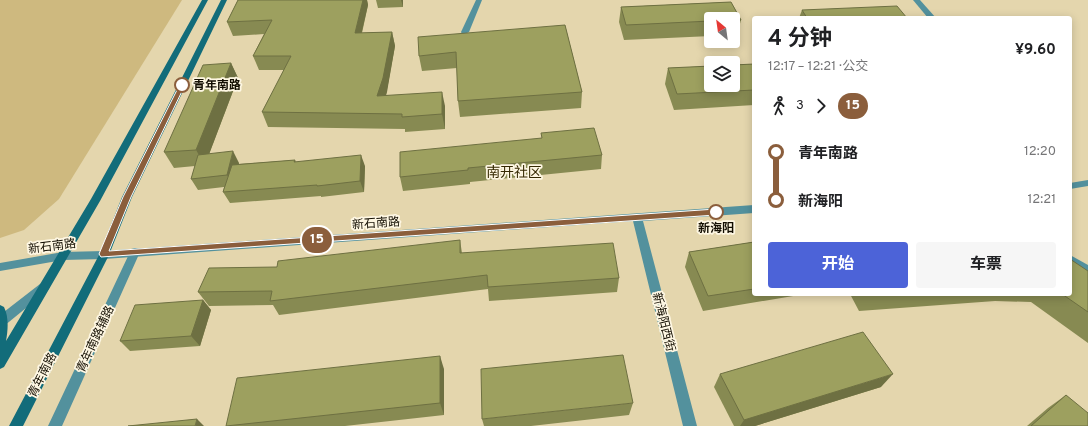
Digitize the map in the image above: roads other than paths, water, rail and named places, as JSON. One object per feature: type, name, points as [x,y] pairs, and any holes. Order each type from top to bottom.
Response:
[{"type":"main road","points":[[0,363],[95,201],[205,0]]},
{"type":"main road","name":"青年南路","points":[[16,426],[104,254],[127,197],[224,0]]},
{"type":"main road","points":[[0,345],[1,317]]},
{"type":"street","points":[[465,32],[479,0]]},
{"type":"street","points":[[916,0],[930,16]]},
{"type":"street","points":[[1072,186],[1088,183]]},
{"type":"street","name":"新石南路","points":[[0,267],[63,256],[752,209]]},
{"type":"street","name":"新海阳西街","points":[[637,218],[690,426]]},
{"type":"street","name":"青年南路辅路","points":[[55,426],[135,252]]},
{"type":"street","points":[[1072,260],[1088,271]]},
{"type":"street","points":[[1,317],[44,287]]},
{"type":"place","name":"青年南路","points":[[182,85]]},
{"type":"place","name":"新海阳","points":[[716,212]]},
{"type":"district","name":"南开社区","points":[[514,172]]}]
